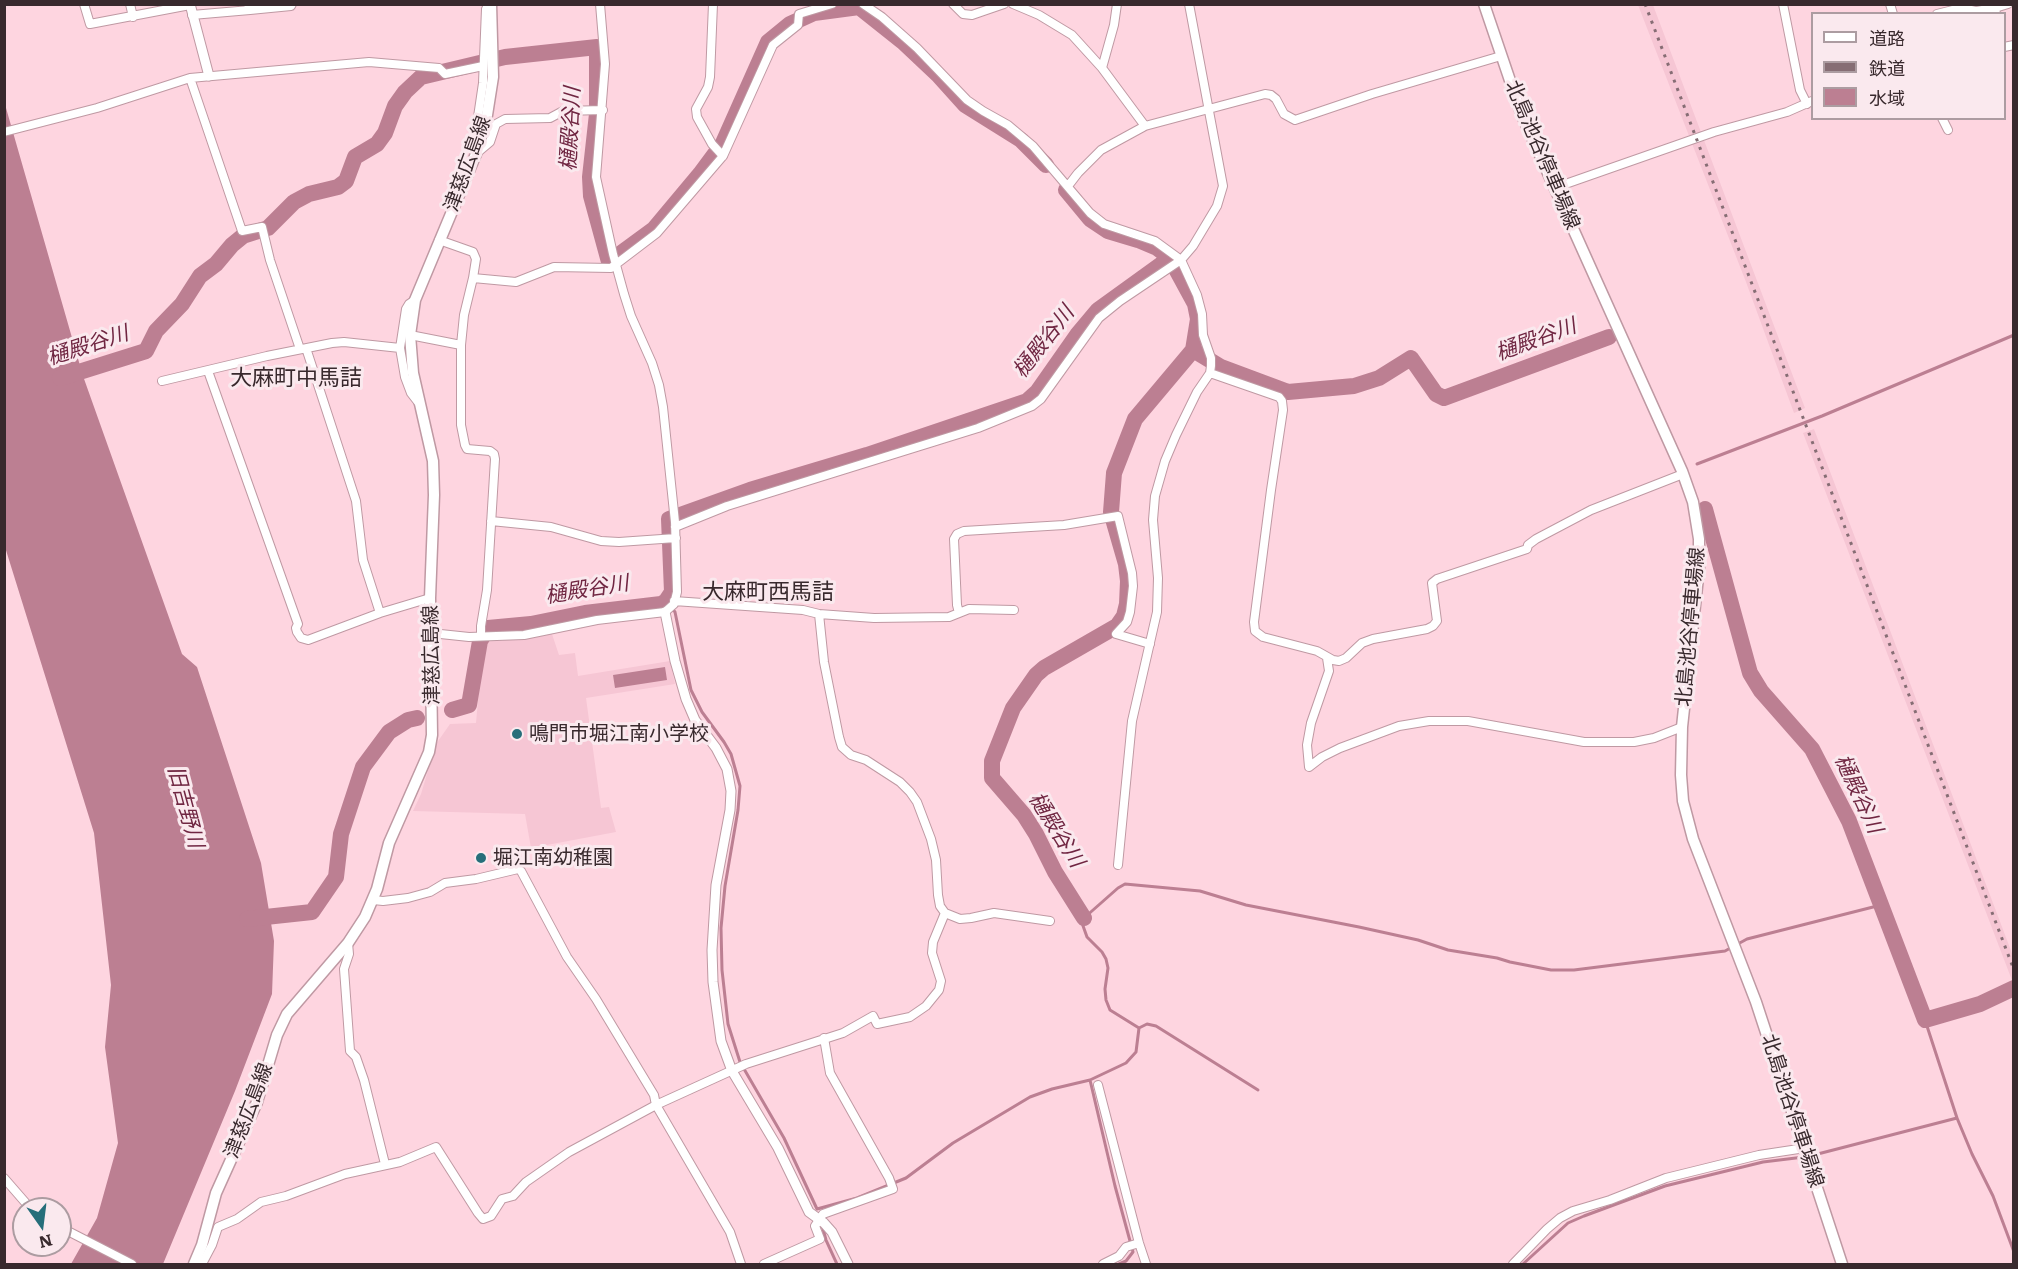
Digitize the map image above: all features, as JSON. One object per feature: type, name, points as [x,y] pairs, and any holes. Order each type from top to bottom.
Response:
[{"type":"main road","name":"津慈広島線","points":[[194,1264],[202,1245],[216,1193],[257,1102],[276,1035],[287,1014],[348,943],[365,917],[378,889],[388,843],[429,752],[432,735],[430,598],[433,460],[419,403],[410,352],[410,335],[415,300],[477,150],[488,115],[493,77],[490,4]]},
{"type":"main road","name":"北島池谷停車場線","points":[[1484,4],[1521,113],[1683,474],[1693,502],[1699,539],[1699,568],[1682,727],[1680,775],[1683,801],[1693,839],[1756,1002],[1842,1264]]},
{"type":"street","points":[[84,4],[90,24],[191,8],[291,6],[292,4]]},
{"type":"street","points":[[130,4],[133,16]]},
{"type":"street","points":[[490,4],[486,9],[481,106],[475,137],[477,150],[490,142],[496,124],[505,119],[550,118],[563,111],[603,110]]},
{"type":"street","points":[[600,4],[605,64],[596,177],[614,260],[631,316],[652,363],[663,407],[676,538],[677,592],[670,607],[675,661],[695,720],[716,748],[727,769],[731,791],[730,810],[716,885],[712,950],[713,982],[721,1041],[778,1148],[804,1203],[832,1232],[848,1264]]},
{"type":"street","points":[[713,4],[710,77],[708,87],[696,109],[696,117],[719,152]]},
{"type":"street","points":[[614,260],[621,262],[657,233],[719,152],[773,45],[795,28],[804,11],[832,4]]},
{"type":"street","points":[[953,4],[963,14],[972,15],[1004,4]]},
{"type":"street","points":[[1013,4],[1039,15],[1072,35],[1102,68],[1144,126]]},
{"type":"street","points":[[1102,68],[1114,25],[1117,4]]},
{"type":"street","points":[[675,521],[978,428],[1032,406],[1041,399],[1099,318],[1179,261],[1193,246],[1217,206],[1223,186],[1189,4]]},
{"type":"street","points":[[1554,188],[1708,134],[1787,112],[1810,103],[1800,90],[1783,4]]},
{"type":"street","points":[[1943,12],[1961,6],[1976,11],[1995,11],[2008,4]]},
{"type":"street","points":[[864,5],[882,16],[967,99],[1008,125],[1034,146],[1090,213],[1104,224],[1155,241],[1179,261],[1197,295],[1202,314],[1203,335],[1211,366],[1176,435],[1165,461],[1155,496],[1153,520],[1158,567],[1157,612],[1132,721],[1118,865]]},
{"type":"street","points":[[191,8],[209,76]]},
{"type":"street","points":[[1068,186],[1101,150],[1144,126],[1265,94],[1276,99],[1284,114],[1295,120],[1372,94],[1501,56]]},
{"type":"street","points":[[4,132],[97,108],[190,78],[369,62],[439,68],[445,74],[483,66]]},
{"type":"street","points":[[190,78],[242,231],[262,230],[270,260],[356,501],[363,560],[380,613]]},
{"type":"street","points":[[1943,120],[1948,130]]},
{"type":"street","points":[[439,240],[472,252],[476,259],[464,315],[461,345],[461,418],[467,449],[490,451],[494,454],[495,459],[488,590],[483,635]]},
{"type":"street","points":[[473,278],[516,282],[554,267],[611,268],[614,260]]},
{"type":"street","points":[[415,300],[406,309],[398,348],[411,393],[419,403]]},
{"type":"street","points":[[410,335],[461,345]]},
{"type":"street","points":[[162,381],[344,342],[398,348]]},
{"type":"street","points":[[1211,366],[1279,397],[1282,401],[1283,410],[1254,622],[1255,631],[1263,637],[1317,651],[1327,658],[1339,661],[1346,658],[1362,643],[1372,639],[1433,626],[1437,621],[1432,583],[1437,579],[1527,549],[1528,544],[1536,539],[1592,510],[1683,474]]},
{"type":"street","points":[[208,371],[298,624],[297,632],[302,638],[308,640],[380,613],[430,598]]},
{"type":"street","points":[[959,613],[954,539],[957,534],[964,531],[1064,525],[1118,516],[1133,586],[1130,612],[1126,622],[1116,634],[1150,644]]},
{"type":"street","points":[[491,521],[551,527],[601,540],[619,542],[676,538]]},
{"type":"street","points":[[431,633],[469,637],[524,635],[670,607],[803,610],[819,614],[874,618],[949,617],[969,609],[1014,610]]},
{"type":"street","points":[[819,614],[825,662],[842,747],[900,782],[910,792],[932,839],[938,895],[940,906],[945,913],[960,919],[994,913],[1050,921]]},
{"type":"street","points":[[1327,658],[1329,671],[1311,723],[1307,745],[1309,767],[1340,748],[1400,726],[1429,721],[1468,720],[1584,742],[1634,742],[1654,738],[1682,727]]},
{"type":"street","points":[[373,900],[383,901],[408,897],[430,892],[445,883],[476,879],[518,869],[521,871],[550,929],[596,999],[654,1095],[656,1105],[730,1232],[741,1264]]},
{"type":"street","points":[[202,1264],[218,1227],[237,1219],[255,1205],[345,1174],[400,1162],[436,1147],[478,1214],[483,1219],[491,1216],[502,1199],[513,1196],[526,1182],[569,1152],[656,1105],[746,1064],[843,1033],[873,1016],[877,1024],[910,1017],[926,1006],[939,990],[941,981],[932,953],[933,942],[945,913]]},
{"type":"street","points":[[348,943],[349,954],[344,969],[350,1052],[356,1057],[364,1080],[385,1164]]},
{"type":"street","points":[[819,1220],[893,1190],[830,1073],[824,1038]]},
{"type":"street","points":[[1098,1085],[1137,1243],[1146,1264]]},
{"type":"street","points":[[1513,1264],[1547,1229],[1573,1211],[1610,1200],[1666,1178],[1758,1155],[1806,1154]]},
{"type":"street","points":[[4,1178],[21,1197]]},
{"type":"street","points":[[764,1264],[820,1239],[819,1220]]},
{"type":"street","points":[[72,1234],[132,1264]]},
{"type":"street","points":[[1103,1264],[1119,1256],[1126,1246],[1137,1243]]},
{"type":"shaded area","points":[[1638,5],[1653,5],[1805,408],[1794,413],[1746,282]]},
{"type":"shaded area","points":[[1814,429],[2013,956],[2013,983],[1803,433]]},
{"type":"shaded area","name":"鳴門市堀江南小学校","points":[[552,634],[559,655],[575,653],[578,676],[670,661],[675,684],[586,698],[601,808],[609,807],[616,832],[531,848],[525,814],[413,811],[421,794],[436,744],[450,724],[476,723],[480,678],[487,641]]},
{"type":"water","name":"旧吉野川","points":[[4,101],[83,376],[182,654],[197,667],[261,863],[274,941],[272,994],[235,1091],[163,1264],[71,1264],[97,1218],[118,1143],[105,1047],[111,985],[94,833],[5,547]]},
{"type":"water","points":[[665,667],[667,680],[615,688],[613,675]]},
{"type":"waterway","name":"樋殿谷川","points":[[60,378],[146,351],[156,331],[182,304],[200,276],[216,264],[232,245],[243,236],[268,228],[294,202],[309,194],[338,187],[346,181],[355,157],[377,144],[385,133],[395,106],[405,92],[421,77],[505,57],[597,47],[597,114],[590,177],[591,196],[609,262],[654,229],[723,143],[768,42],[790,24],[814,13],[859,7],[903,42],[965,105],[1021,140],[1046,165]]},
{"type":"waterway","name":"樋殿谷川","points":[[1066,190],[1090,219],[1108,231],[1157,248],[1170,258]]},
{"type":"waterway","name":"樋殿谷川","points":[[452,710],[469,705],[480,641],[488,628],[531,624],[585,613],[661,604],[672,592],[669,519],[750,490],[867,455],[1027,401],[1037,392],[1077,335],[1098,310],[1170,258],[1195,304],[1198,319],[1193,350]]},
{"type":"waterway","points":[[1697,464],[1822,416],[2014,335]]},
{"type":"waterway","name":"樋殿谷川","points":[[1084,918],[1055,872],[1024,815],[992,778],[992,761],[1013,708],[1036,675],[1044,668],[1117,626],[1124,616],[1128,581],[1126,564],[1111,512],[1114,473],[1135,419],[1193,350],[1221,367],[1288,392],[1354,386],[1379,378],[1411,358],[1436,394],[1444,398],[1609,337]]},
{"type":"waterway","name":"樋殿谷川","points":[[1705,509],[1750,673],[1761,691],[1812,749],[1849,821],[1925,1020],[1980,1004],[2014,988]]},
{"type":"waterway","points":[[666,601],[675,612],[691,690],[702,712],[731,754],[740,786],[721,928],[722,970],[728,1024],[740,1062],[784,1138],[817,1209],[857,1198],[906,1178],[953,1143],[1030,1097],[1090,1080],[1126,1063],[1136,1052],[1139,1028],[1110,1010],[1105,989],[1108,968],[1106,959],[1087,937],[1082,923],[1084,918],[1125,884],[1200,891],[1246,905],[1359,927],[1418,940],[1448,950],[1551,970],[1574,970],[1725,951],[1747,939],[1881,905]]},
{"type":"waterway","name":"樋殿谷川","points":[[247,919],[312,912],[336,877],[341,834],[363,767],[389,732],[408,720],[417,718]]},
{"type":"waterway","points":[[1925,1020],[1957,1118]]},
{"type":"waterway","points":[[1139,1028],[1147,1024],[1156,1026],[1258,1090]]},
{"type":"waterway","points":[[1090,1080],[1133,1252],[1126,1261],[1119,1264]]},
{"type":"waterway","points":[[1810,1156],[1957,1118],[1993,1196],[2014,1252]]},
{"type":"waterway","points":[[1523,1264],[1568,1223],[1584,1216],[1665,1186],[1763,1162],[1804,1157]]},
{"type":"waterway","points":[[822,1225],[837,1264]]},
{"type":"railway","points":[[1645,4],[2014,970]]},
{"type":"place","name":"鳴門市堀江南小学校","points":[[517,734]]},
{"type":"place","name":"堀江南幼稚園","points":[[481,858]]},
{"type":"district","name":"大麻町中馬詰","points":[[296,379]]},
{"type":"district","name":"大麻町西馬詰","points":[[768,593]]}]
